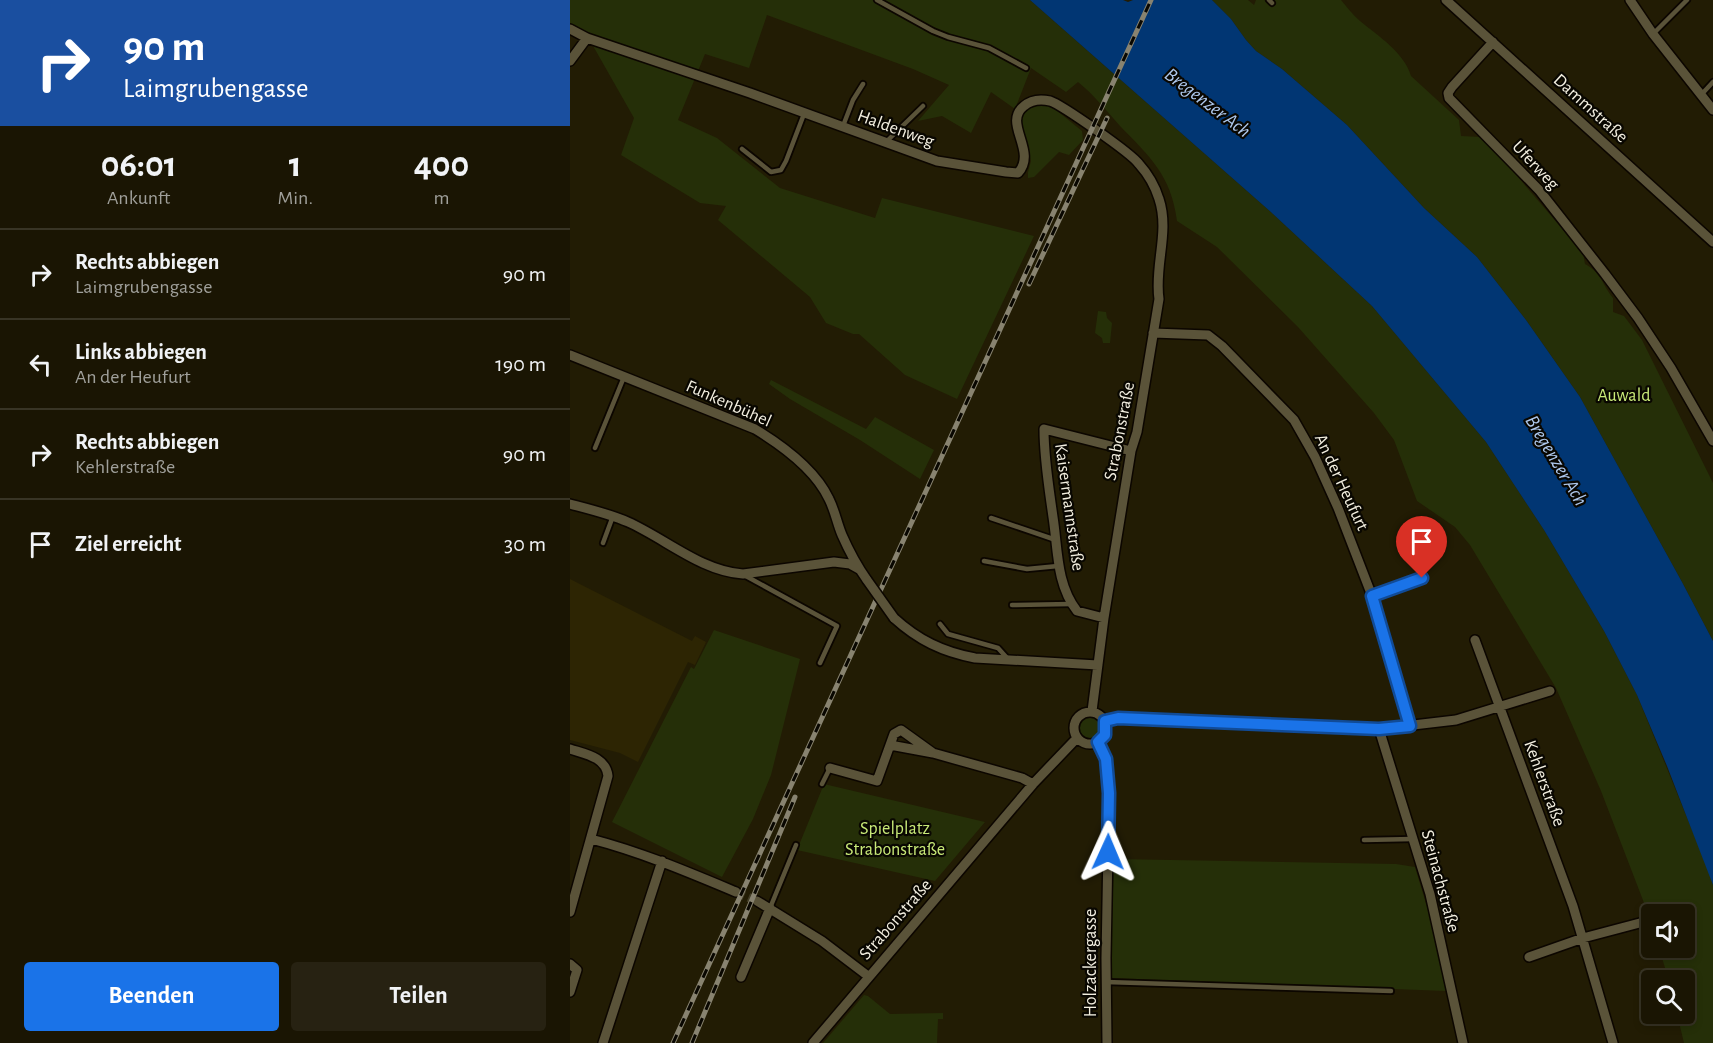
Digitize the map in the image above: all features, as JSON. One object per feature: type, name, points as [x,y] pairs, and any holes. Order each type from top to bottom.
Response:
[{"type":"street","name":"Dammstraße","points":[[1446,0],[1713,242]]},
{"type":"street","points":[[1630,0],[1653,34],[1713,110]]},
{"type":"street","name":"Haldenweg","points":[[570,29],[587,38],[887,141],[937,161],[1018,173],[1024,166],[1026,158],[1017,122],[1018,112],[1034,100],[1050,101],[1066,109],[1138,162]]},
{"type":"street","points":[[570,60],[587,38]]},
{"type":"street","name":"Uferweg","points":[[1493,42],[1452,87],[1448,93],[1449,98],[1539,190],[1638,318],[1671,368],[1713,441]]},
{"type":"street","name":"Strabonstraße","points":[[813,1043],[1033,784],[1077,738],[1073,728],[1076,718],[1092,711],[1104,618],[1131,451],[1137,432],[1159,298],[1157,287],[1161,265],[1163,217],[1153,183],[1138,162]]},
{"type":"street","name":"An der Heufurt","points":[[1153,333],[1208,335],[1222,346],[1294,420],[1315,457],[1338,507],[1372,596],[1410,726]]},
{"type":"street","name":"Funkenbühel","points":[[570,355],[755,429],[779,446],[809,471],[822,486],[859,569],[894,618],[917,637],[943,650],[975,658],[1098,664]]},
{"type":"street","name":"Kaisermannstraße","points":[[1071,604],[1059,566],[1044,453],[1044,429],[1131,451]]},
{"type":"street","points":[[570,504],[630,523],[705,564],[722,570],[743,574],[834,562],[850,564],[859,569]]},
{"type":"street","points":[[1071,604],[1077,611],[1104,618]]},
{"type":"street","name":"Kehlerstraße","points":[[1475,640],[1573,906],[1612,1043]]},
{"type":"street","points":[[1105,721],[1118,718],[1379,729],[1446,722],[1550,691]]},
{"type":"street","points":[[1077,738],[1084,743],[1098,742],[1105,735],[1105,721],[1100,714],[1092,711]]},
{"type":"street","name":"Steinachstraße","points":[[1379,729],[1430,894],[1462,1043]]},
{"type":"street","points":[[830,768],[877,781],[894,734],[901,730],[933,753]]},
{"type":"street","name":"Holzackergasse","points":[[1098,742],[1106,759],[1109,793],[1107,1043]]},
{"type":"street","points":[[890,745],[933,753],[1022,778],[1033,784]]},
{"type":"street","points":[[570,749],[593,756],[602,762],[607,770],[607,782],[570,912]]},
{"type":"street","points":[[591,839],[624,847],[736,892]]},
{"type":"street","points":[[603,1043],[662,861]]},
{"type":"street","points":[[757,901],[822,941],[868,976]]},
{"type":"street","points":[[741,977],[770,908]]},
{"type":"street","points":[[1529,957],[1583,938],[1641,923]]},
{"type":"street","points":[[570,964],[577,970],[570,992]]},
{"type":"lane","points":[[878,0],[948,38],[989,48],[1026,68]]},
{"type":"lane","points":[[1653,34],[1687,0]]},
{"type":"lane","points":[[1701,94],[1713,82]]},
{"type":"lane","points":[[843,126],[853,100],[863,84]]},
{"type":"lane","points":[[887,141],[923,106]]},
{"type":"lane","points":[[742,149],[771,172],[781,170],[804,112]]},
{"type":"lane","points":[[595,448],[624,377]]},
{"type":"lane","points":[[603,543],[613,516]]},
{"type":"lane","points":[[991,518],[1056,540]]},
{"type":"lane","points":[[1372,596],[1422,578],[1416,555]]},
{"type":"lane","points":[[984,561],[1027,569],[1059,566]]},
{"type":"lane","points":[[743,574],[837,626],[820,663]]},
{"type":"lane","points":[[1012,605],[1071,604]]},
{"type":"lane","points":[[940,624],[948,634],[998,648],[1009,660]]},
{"type":"lane","points":[[822,784],[830,768]]},
{"type":"lane","points":[[1364,840],[1413,839]]},
{"type":"lane","points":[[770,908],[796,845]]},
{"type":"lane","points":[[1106,982],[1391,991]]},
{"type":"shaded area","points":[[570,579],[692,641],[695,636],[706,642],[695,665],[688,662],[638,762],[620,753],[570,740]]},
{"type":"green space","points":[[570,0],[1030,0],[1273,214],[1372,306],[1486,442],[1544,530],[1604,631],[1637,695],[1713,885],[1713,1043],[1684,1043],[1679,1024],[1695,1024],[1695,970],[1666,970],[1662,958],[1695,958],[1695,904],[1644,904],[1601,791],[1556,688],[1470,545],[1455,527],[1417,501],[1394,440],[1374,413],[1298,327],[1217,247],[1177,221],[1170,191],[1158,168],[1084,87],[1078,82],[1066,92],[1031,68],[1015,109],[991,92],[971,133],[942,116],[918,121],[949,85],[913,69],[767,15],[749,68],[705,54],[678,120],[717,138],[780,188],[875,218],[882,198],[1034,236],[957,399],[905,375],[859,334],[853,334],[826,323],[810,297],[718,220],[726,206],[700,203],[621,155],[634,118],[588,37],[570,28]]},
{"type":"green space","name":"Auwald","points":[[1212,0],[1248,0],[1254,5],[1256,0],[1341,0],[1357,19],[1397,52],[1408,67],[1411,76],[1459,120],[1461,136],[1481,137],[1583,253],[1585,264],[1598,275],[1613,298],[1613,312],[1624,316],[1642,340],[1713,483],[1713,641],[1580,397],[1526,320],[1477,257],[1424,208],[1347,125],[1282,69],[1256,51],[1231,19]]},
{"type":"green space","points":[[1038,105],[1050,105],[1082,131],[1083,140],[1069,155],[1059,152],[1034,177],[1028,178],[1031,161],[1021,120],[1027,110]]},
{"type":"green space","points":[[1098,311],[1106,312],[1107,318],[1112,323],[1110,343],[1103,343],[1102,338],[1095,333]]},
{"type":"green space","points":[[771,380],[866,429],[875,417],[934,450],[920,479],[790,399],[769,384]]},
{"type":"green space","points":[[714,630],[800,659],[771,775],[753,819],[722,877],[612,822],[691,667],[694,669]]},
{"type":"green space","points":[[1090,717],[1100,724],[1101,728],[1094,738],[1090,739],[1080,732],[1079,728],[1086,718]]},
{"type":"green space","name":"Spielplatz Strabonstraße","points":[[824,784],[985,822],[935,881],[797,850]]},
{"type":"green space","points":[[1114,859],[1396,864],[1415,867],[1431,920],[1446,991],[1110,978]]},
{"type":"green space","points":[[864,995],[890,1014],[943,1013],[943,1019],[938,1019],[937,1043],[823,1043]]},
{"type":"water","name":"Bregenzer Ach","points":[[1030,0],[1123,0],[1128,2],[1133,0],[1212,0],[1231,19],[1256,51],[1282,69],[1347,125],[1424,208],[1477,257],[1526,320],[1580,397],[1713,641],[1713,885],[1637,695],[1604,631],[1544,530],[1486,442],[1372,306],[1273,214]]},
{"type":"tunnel","points":[[736,892],[757,901]]},
{"type":"railway","points":[[673,1043],[1151,0]]},
{"type":"railway","points":[[1029,284],[1107,118]]},
{"type":"railway","points":[[692,1043],[795,797]]},
{"type":"route","points":[[1108,852],[1109,793],[1106,759],[1098,742],[1105,735],[1105,721],[1118,718],[1379,729],[1410,726],[1372,596],[1422,578]]}]
